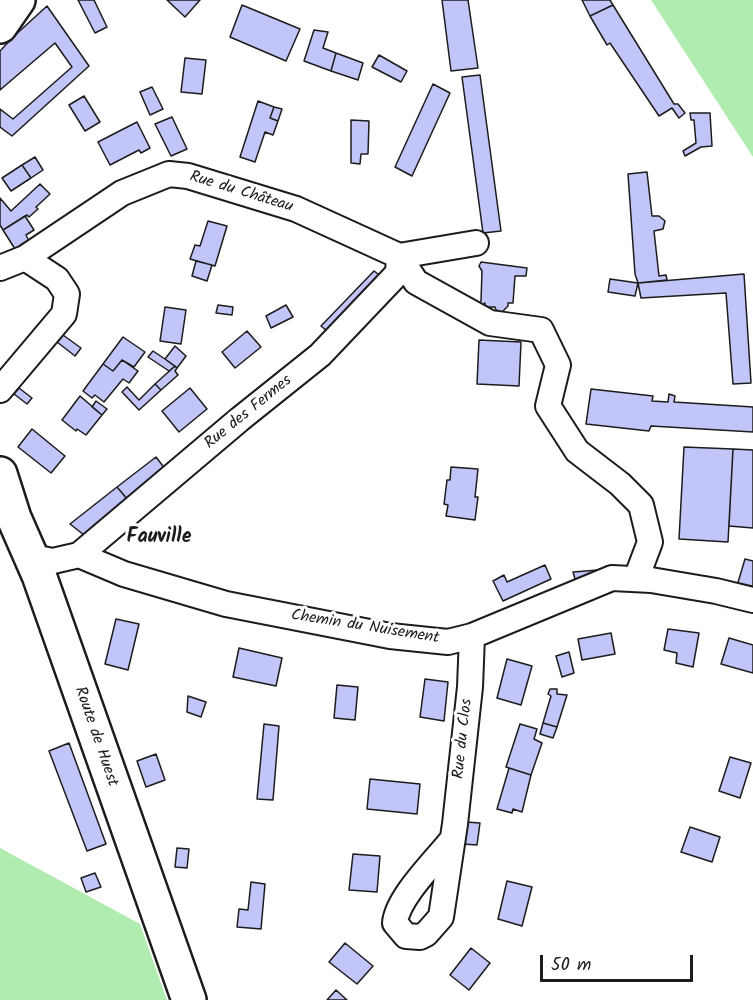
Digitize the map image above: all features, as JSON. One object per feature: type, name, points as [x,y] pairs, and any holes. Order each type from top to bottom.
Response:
[{"type":"main road","points":[[0,26],[18,0]]},
{"type":"main road","name":"Route de Huest","points":[[0,474],[7,512],[32,557],[189,1000]]},
{"type":"street","name":"Rue du Château","points":[[0,268],[25,258],[122,193],[169,174],[188,176],[296,209],[399,256]]},
{"type":"street","points":[[476,243],[399,256],[416,282],[490,323],[541,330],[558,365],[548,406],[577,451],[621,484],[641,505],[650,542],[636,579]]},
{"type":"street","name":"Rue des Fermes","points":[[79,555],[240,419],[320,355],[399,273],[399,256]]},
{"type":"street","points":[[0,390],[64,314],[67,294],[57,279],[25,258]]},
{"type":"street","points":[[32,557],[53,561],[79,555]]},
{"type":"street","name":"Chemin du Nuisement","points":[[79,555],[124,574],[226,604],[390,636],[448,642],[472,636],[612,578],[636,579],[716,591],[753,600]]},
{"type":"street","name":"Rue du Clos","points":[[451,841],[455,824],[470,687],[472,636]]},
{"type":"green space","points":[[651,0],[753,0],[753,157]]},
{"type":"green space","points":[[0,848],[140,924],[167,1000],[0,1000]]},
{"type":"building","points":[[78,0],[94,0],[107,27],[95,33]]},
{"type":"building","points":[[167,0],[200,0],[185,17]]},
{"type":"building","points":[[442,0],[468,0],[478,68],[451,71]]},
{"type":"building","points":[[582,0],[610,0],[613,5],[590,16]]},
{"type":"building","points":[[242,5],[300,29],[286,61],[230,37]]},
{"type":"building","points":[[613,5],[674,104],[678,104],[685,113],[679,118],[672,108],[659,116],[610,43],[607,45],[590,16]]},
{"type":"building","points":[[47,6],[89,66],[12,136],[0,127],[0,109],[13,119],[72,67],[55,43],[0,90],[0,51]]},
{"type":"building","points":[[314,30],[328,32],[323,48],[336,53],[331,71],[304,61]]},
{"type":"building","points":[[336,53],[363,63],[358,80],[331,71]]},
{"type":"building","points":[[379,55],[407,71],[401,82],[372,67]]},
{"type":"building","points":[[185,58],[206,60],[202,94],[181,92]]},
{"type":"building","points":[[480,75],[501,231],[483,233],[462,77]]},
{"type":"building","points":[[433,84],[450,93],[412,176],[395,167]]},
{"type":"building","points":[[152,87],[163,109],[150,115],[140,92]]},
{"type":"building","points":[[84,96],[100,122],[85,131],[69,105]]},
{"type":"building","points":[[258,101],[274,107],[270,118],[278,121],[273,135],[265,132],[255,162],[240,157]]},
{"type":"building","points":[[274,107],[282,109],[278,121],[270,118]]},
{"type":"building","points":[[690,113],[710,113],[712,146],[701,147],[685,156],[683,151],[696,143],[694,120],[691,120]]},
{"type":"building","points":[[172,117],[187,149],[171,156],[155,124]]},
{"type":"building","points":[[351,120],[369,121],[368,154],[361,154],[360,164],[351,163]]},
{"type":"building","points":[[137,122],[150,148],[141,153],[139,150],[110,165],[98,142]]},
{"type":"building","points":[[35,157],[43,170],[31,178],[22,165]]},
{"type":"building","points":[[22,165],[31,178],[11,191],[2,178]]},
{"type":"building","points":[[647,172],[652,216],[659,216],[665,221],[663,229],[654,231],[659,276],[666,275],[667,280],[638,283],[635,274],[628,174]]},
{"type":"building","points":[[40,184],[50,194],[36,207],[38,209],[29,217],[27,215],[3,230],[0,225],[0,198],[11,211]]},
{"type":"building","points":[[25,216],[34,230],[26,235],[29,241],[15,249],[3,230]]},
{"type":"building","points":[[208,221],[227,226],[215,266],[190,259],[195,245],[200,246]]},
{"type":"building","points":[[196,261],[212,265],[207,281],[192,276]]},
{"type":"building","points":[[481,262],[527,268],[526,276],[515,276],[513,303],[508,303],[502,312],[496,310],[495,307],[485,307],[485,303],[478,309],[475,306],[481,301],[482,271],[479,266]]},
{"type":"building","points":[[374,271],[386,280],[333,336],[321,326]]},
{"type":"building","points":[[744,274],[751,383],[733,384],[726,293],[641,298],[638,283]]},
{"type":"building","points":[[610,279],[638,283],[635,296],[608,292]]},
{"type":"building","points":[[218,305],[233,307],[232,315],[216,313]]},
{"type":"building","points":[[286,305],[293,317],[271,328],[266,316]]},
{"type":"building","points":[[165,307],[186,310],[181,344],[160,341]]},
{"type":"building","points":[[247,331],[261,347],[235,368],[222,352]]},
{"type":"building","points":[[63,335],[81,348],[75,356],[57,342]]},
{"type":"building","points":[[123,337],[145,352],[134,367],[122,360],[113,371],[103,364]]},
{"type":"building","points":[[479,340],[521,342],[519,386],[477,384]]},
{"type":"building","points":[[175,346],[186,356],[177,368],[165,359]]},
{"type":"building","points":[[153,351],[175,366],[169,371],[148,357]]},
{"type":"building","points":[[122,360],[138,371],[129,383],[123,379],[104,402],[95,395],[92,398],[83,391],[103,364],[113,371]]},
{"type":"building","points":[[175,366],[178,375],[161,390],[155,384]]},
{"type":"building","points":[[155,384],[161,390],[139,410],[122,392],[127,387],[139,400]]},
{"type":"building","points":[[19,388],[32,398],[27,404],[14,394]]},
{"type":"building","points":[[190,388],[207,409],[179,432],[162,411]]},
{"type":"building","points":[[591,389],[653,396],[652,401],[668,402],[669,394],[675,396],[674,402],[753,407],[753,432],[651,426],[649,431],[586,424]]},
{"type":"building","points":[[80,396],[102,415],[86,435],[77,429],[76,431],[62,420]]},
{"type":"building","points":[[96,401],[107,409],[102,415],[92,407]]},
{"type":"building","points":[[32,429],[65,456],[51,473],[18,447]]},
{"type":"building","points":[[684,447],[733,449],[728,542],[679,539]]},
{"type":"building","points":[[733,449],[753,450],[753,528],[729,526]]},
{"type":"building","points":[[156,457],[166,470],[128,500],[117,487]]},
{"type":"building","points":[[451,467],[478,469],[475,520],[446,516],[448,505],[444,504]]},
{"type":"building","points":[[117,487],[128,500],[84,535],[70,524]]},
{"type":"building","points":[[745,559],[753,561],[753,594],[736,589]]},
{"type":"building","points":[[545,565],[551,579],[503,601],[493,581],[504,575],[507,582]]},
{"type":"building","points":[[598,570],[593,579],[577,586],[573,572]]},
{"type":"building","points":[[116,619],[139,624],[128,670],[105,664]]},
{"type":"building","points":[[668,629],[699,633],[693,667],[676,663],[677,653],[664,650]]},
{"type":"building","points":[[611,633],[615,654],[582,660],[578,639]]},
{"type":"building","points":[[729,638],[753,645],[753,673],[721,664]]},
{"type":"building","points":[[239,648],[282,658],[276,686],[233,677]]},
{"type":"building","points":[[569,652],[574,673],[562,677],[556,656]]},
{"type":"building","points":[[507,659],[532,666],[521,705],[497,698]]},
{"type":"building","points":[[425,679],[448,682],[444,721],[420,717]]},
{"type":"building","points":[[337,685],[358,687],[355,720],[334,718]]},
{"type":"building","points":[[550,689],[557,689],[557,694],[567,695],[557,727],[543,723],[551,696],[548,694]]},
{"type":"building","points":[[188,696],[206,702],[201,717],[187,712]]},
{"type":"building","points":[[543,723],[557,727],[553,738],[540,734]]},
{"type":"building","points":[[264,724],[279,726],[273,800],[257,799]]},
{"type":"building","points":[[520,724],[537,729],[534,739],[542,743],[531,775],[506,767]]},
{"type":"building","points":[[69,743],[106,844],[87,851],[49,751]]},
{"type":"building","points":[[156,754],[165,780],[146,787],[137,761]]},
{"type":"building","points":[[730,757],[751,763],[740,798],[719,791]]},
{"type":"building","points":[[509,768],[531,775],[522,812],[513,809],[512,813],[497,809]]},
{"type":"building","points":[[370,779],[420,784],[417,814],[367,809]]},
{"type":"building","points":[[466,822],[480,823],[477,845],[463,844]]},
{"type":"building","points":[[690,827],[720,837],[712,862],[681,852]]},
{"type":"building","points":[[177,848],[189,849],[187,868],[175,867]]},
{"type":"building","points":[[353,854],[380,856],[377,892],[349,890]]},
{"type":"building","points":[[95,873],[101,887],[86,892],[81,878]]},
{"type":"building","points":[[507,881],[532,887],[522,926],[498,919]]},
{"type":"building","points":[[251,882],[265,884],[261,929],[237,927],[239,909],[248,910]]},
{"type":"building","points":[[345,943],[373,966],[357,984],[329,962]]},
{"type":"building","points":[[471,948],[490,963],[469,990],[450,975]]},
{"type":"building","points":[[336,990],[347,1000],[327,1000]]},
{"type":"district","name":"Fauville","points":[[159,539]]}]
